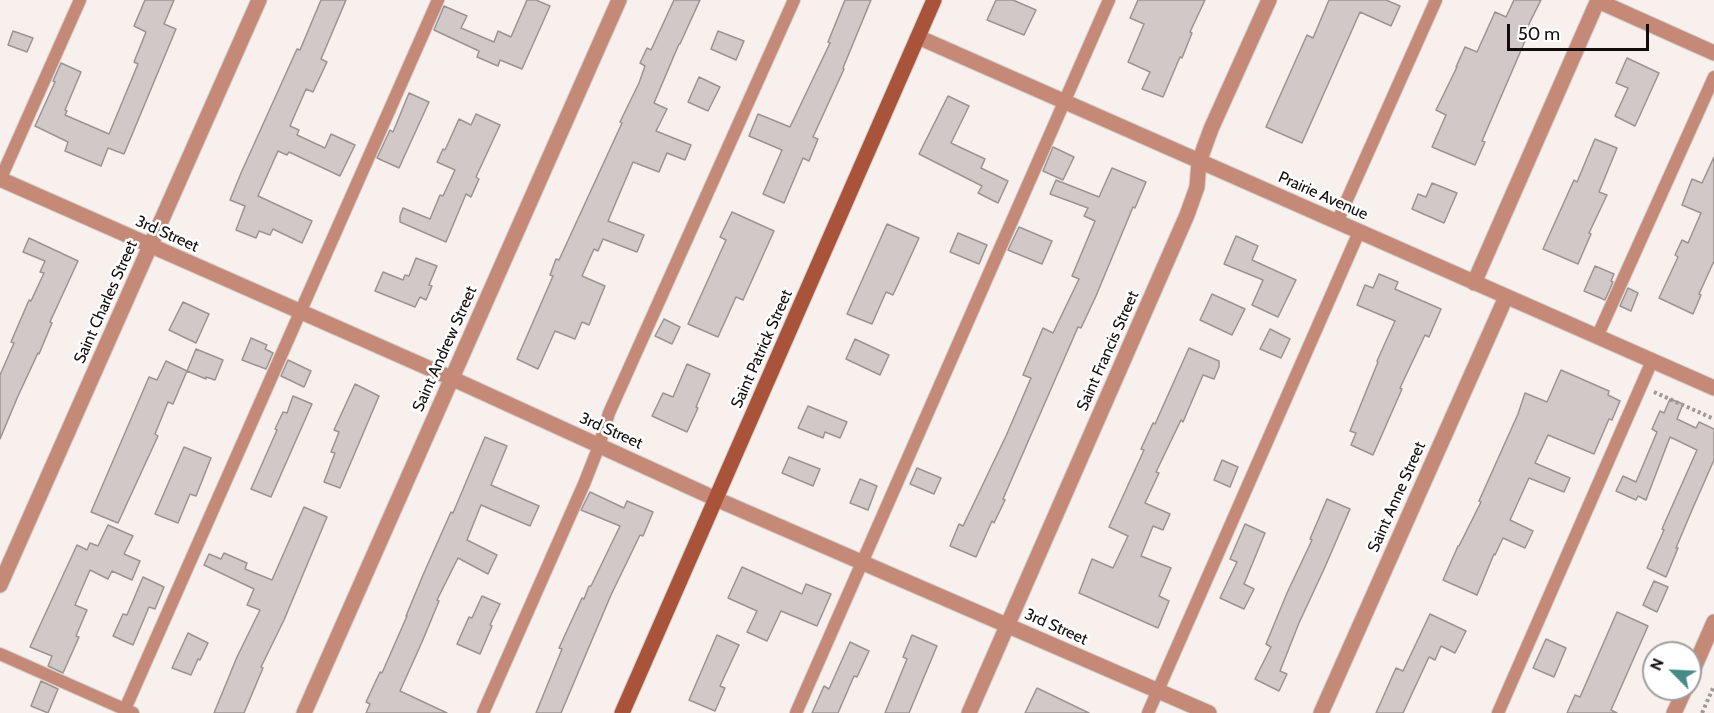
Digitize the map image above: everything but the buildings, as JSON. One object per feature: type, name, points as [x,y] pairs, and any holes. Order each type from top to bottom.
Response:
[{"type":"main road","name":"Saint Patrick Street","points":[[622,713],[934,0]]},
{"type":"street","name":"Saint Charles Street","points":[[0,585],[259,0]]},
{"type":"street","name":"Saint Andrew Street","points":[[304,713],[619,0]]},
{"type":"street","name":"Saint Francis Street","points":[[969,713],[1187,215],[1197,187],[1200,162],[1211,129],[1269,0]]},
{"type":"street","points":[[1474,283],[1598,1],[1714,52]]},
{"type":"street","name":"Prairie Avenue","points":[[918,38],[1714,388]]},
{"type":"street","name":"3rd Street","points":[[0,179],[451,378],[716,499],[1209,713]]},
{"type":"street","name":"Saint Anne Street","points":[[1321,713],[1506,297]]},
{"type":"street","points":[[1702,650],[1714,622]]},
{"type":"lane","points":[[0,179],[80,0]]},
{"type":"lane","points":[[0,654],[129,711],[299,312],[438,0]]},
{"type":"lane","points":[[483,713],[584,484],[609,413],[794,0]]},
{"type":"lane","points":[[796,713],[1109,0]]},
{"type":"lane","points":[[1337,222],[1436,0]]},
{"type":"lane","points":[[1597,337],[1714,77]]},
{"type":"lane","points":[[1148,713],[1359,232]]},
{"type":"lane","points":[[1498,713],[1652,361]]},
{"type":"path","points":[[1641,386],[1714,419]]},
{"type":"path","points":[[1702,713],[1714,686]]}]
